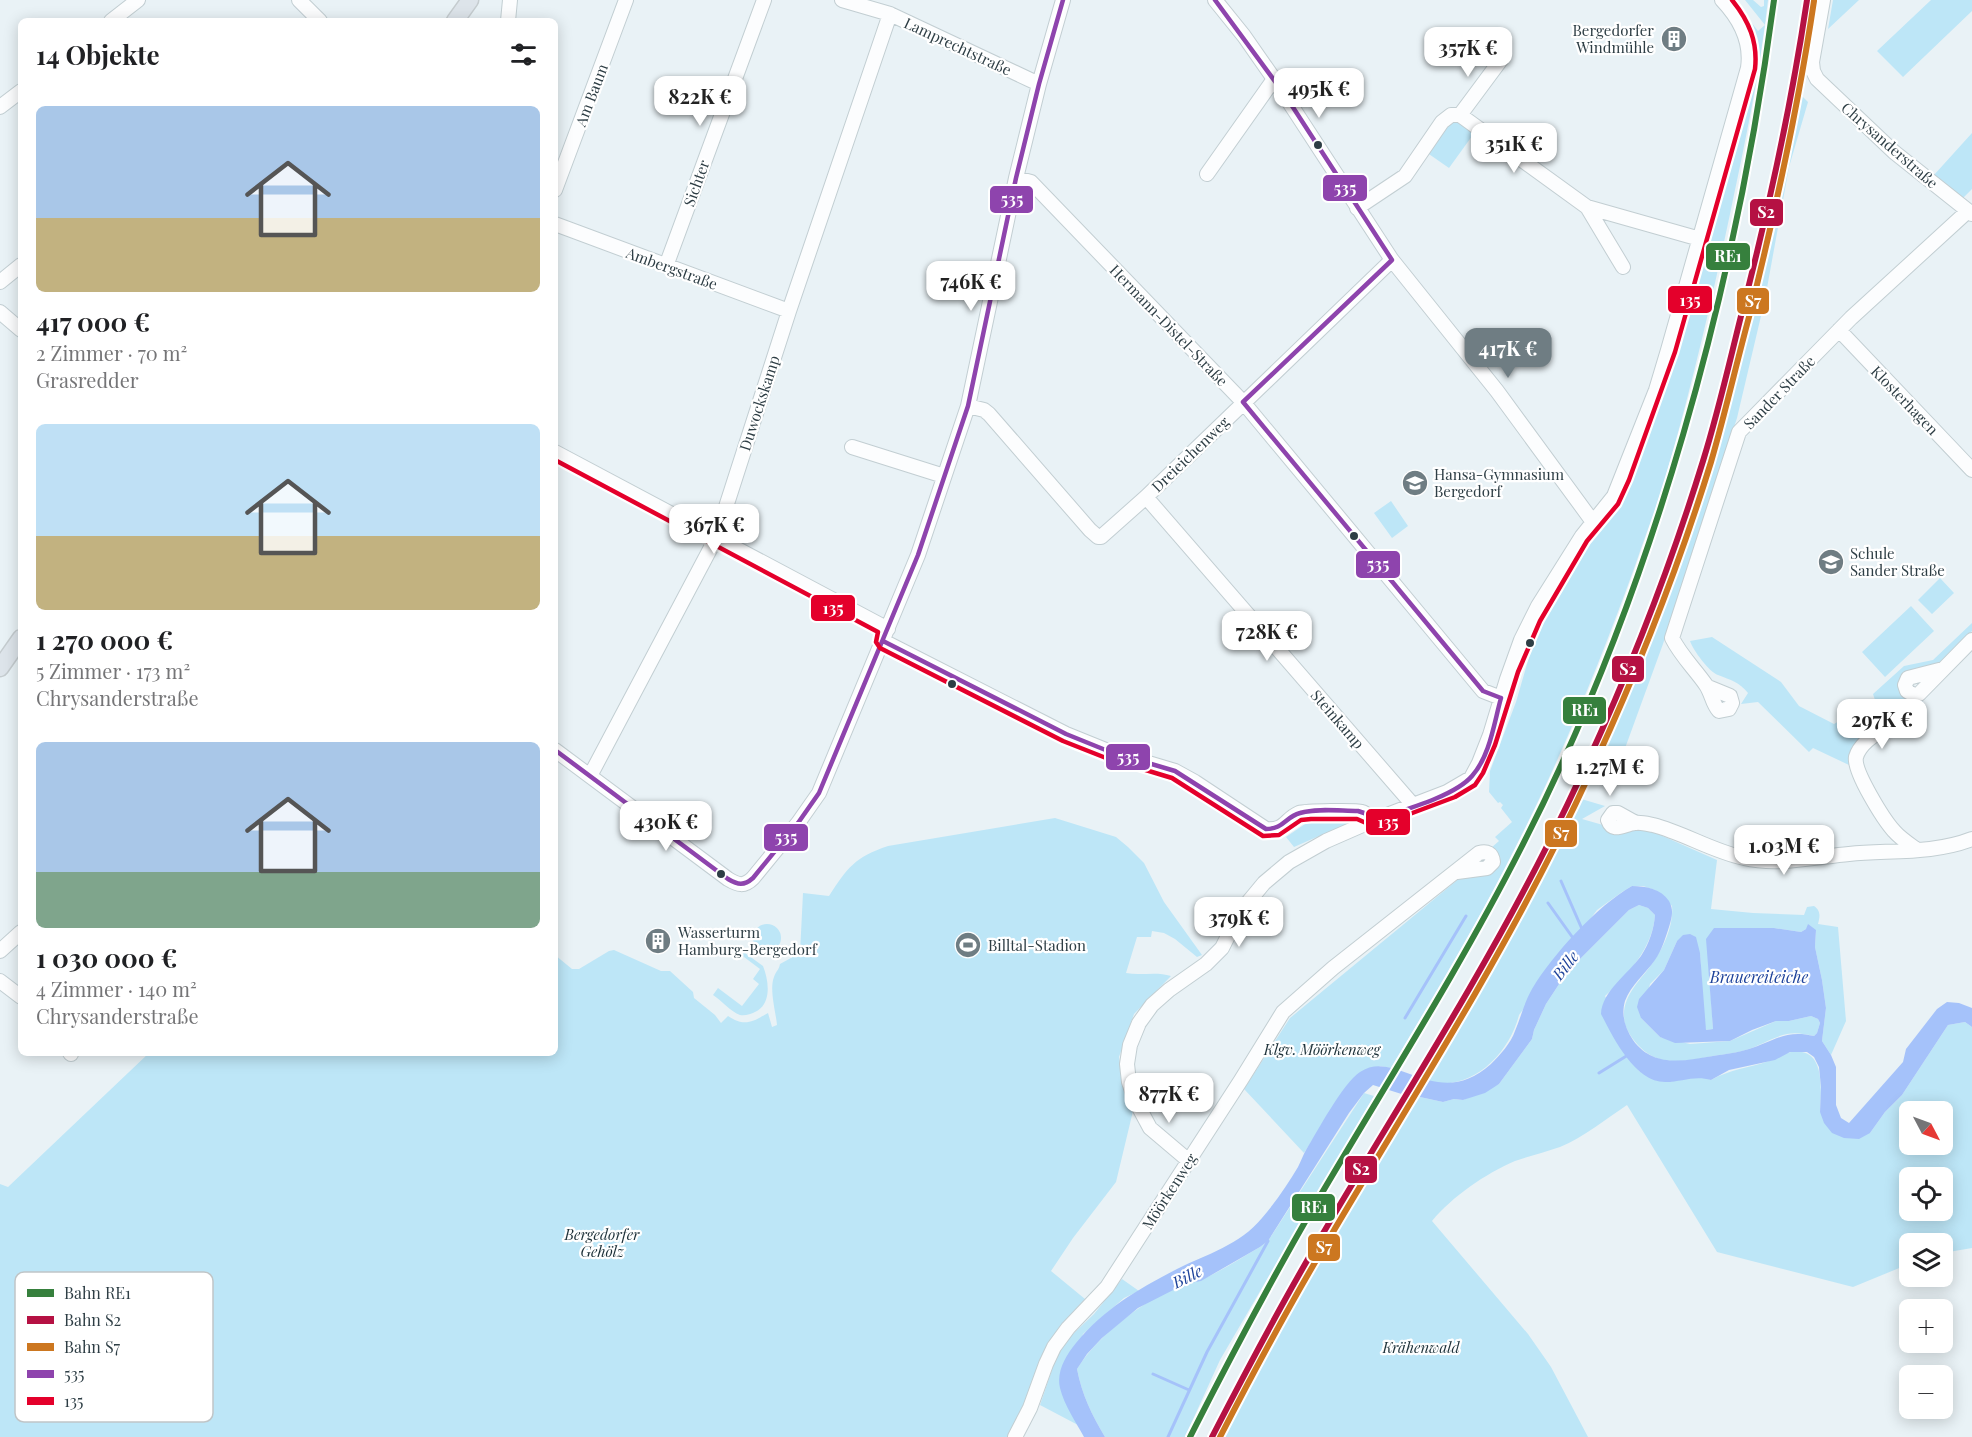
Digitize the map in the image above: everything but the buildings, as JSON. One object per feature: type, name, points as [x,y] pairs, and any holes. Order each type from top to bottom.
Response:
[{"type":"main road","points":[[457,18],[470,0]]},
{"type":"main road","points":[[0,668],[18,642]]},
{"type":"street","points":[[115,18],[138,0]]},
{"type":"street","points":[[299,0],[317,18]]},
{"type":"street","points":[[508,18],[510,0]]},
{"type":"street","name":"Am Baum","points":[[558,182],[626,0]]},
{"type":"street","name":"Sichter","points":[[666,266],[764,0]]},
{"type":"street","name":"Lamprechtstraße","points":[[842,0],[890,14],[1039,84]]},
{"type":"street","points":[[558,752],[728,879],[742,885],[753,878],[798,823],[819,793],[918,555],[968,406],[1016,178],[1063,0]]},
{"type":"street","points":[[1215,0],[1274,79],[1392,260],[1497,391],[1593,522]]},
{"type":"street","points":[[1189,1161],[1150,1128],[1135,1100],[1129,1082],[1127,1064],[1130,1045],[1139,1023],[1152,1005],[1206,964],[1222,948],[1240,912],[1264,882],[1289,862],[1374,820],[1460,786],[1471,778],[1490,735],[1521,640],[1538,606],[1582,536],[1614,496],[1656,390],[1748,68],[1749,47],[1741,26],[1722,0]]},
{"type":"street","name":"Chrysanderstraße","points":[[1823,0],[1812,62],[1813,70],[1821,84],[1894,152],[1970,213]]},
{"type":"street","name":"Duwockskamp","points":[[590,776],[716,538],[789,311],[890,14]]},
{"type":"street","points":[[1460,115],[1509,58],[1479,40]]},
{"type":"street","points":[[1207,174],[1274,79]]},
{"type":"street","points":[[0,107],[18,93]]},
{"type":"street","points":[[1357,208],[1405,176],[1442,122],[1451,115],[1460,115],[1587,207],[1700,239]]},
{"type":"street","name":"Hermann-Distel-Straße","points":[[1016,178],[1031,182],[1243,402],[1483,691],[1501,698]]},
{"type":"street","points":[[1587,207],[1623,267]]},
{"type":"street","name":"Sander Straße","points":[[1708,687],[1678,651],[1672,638],[1739,432],[1839,330],[1970,213]]},
{"type":"street","name":"Ambergstraße","points":[[558,225],[789,311]]},
{"type":"street","name":"Dreieichenweg","points":[[968,406],[984,410],[989,414],[1090,530],[1098,537],[1103,536],[1392,260]]},
{"type":"street","points":[[0,282],[18,267]]},
{"type":"street","points":[[0,312],[18,327]]},
{"type":"street","name":"Klosterhagen","points":[[1839,330],[1972,470]]},
{"type":"street","points":[[852,447],[944,476]]},
{"type":"street","points":[[558,454],[716,538],[1066,734],[1108,751],[1175,771],[1266,829],[1275,830],[1284,826],[1298,814],[1307,811],[1362,812],[1374,820]]},
{"type":"street","name":"Steinkamp","points":[[1146,497],[1413,805]]},
{"type":"street","points":[[1943,669],[1972,640]]},
{"type":"street","points":[[1890,726],[1868,741],[1858,753],[1856,766],[1862,780],[1894,831],[1916,849]]},
{"type":"street","points":[[1636,823],[1653,825],[1746,859],[1784,861],[1951,846],[1972,839]]},
{"type":"street","name":"Möörkenweg","points":[[1015,1437],[1030,1408],[1054,1347],[1107,1287],[1283,1012],[1333,968],[1479,853],[1489,853]]},
{"type":"street","points":[[0,951],[18,935]]},
{"type":"street","points":[[0,981],[18,995]]},
{"type":"green space","name":"Klgv. Möörkenweg","points":[[1730,0],[1734,0],[1758,31],[1765,25],[1756,81],[1723,248],[1674,449],[1623,599],[1595,672],[1549,778],[1501,876],[1455,959],[1391,1068],[1380,1066],[1345,1089],[1304,1153],[1244,1089],[1290,1018],[1461,877],[1489,873],[1491,848],[1499,841],[1495,837],[1512,822],[1501,808],[1503,805],[1498,803],[1489,792],[1490,771],[1516,702],[1534,640],[1549,608],[1602,525],[1644,442],[1710,237],[1754,67],[1755,43],[1746,22]]},
{"type":"green space","points":[[1745,0],[1753,0],[1761,7],[1764,6],[1764,0],[1768,0],[1765,25]]},
{"type":"green space","points":[[1833,0],[1859,0],[1828,29]]},
{"type":"green space","points":[[1931,0],[1972,0],[1972,11],[1903,77],[1877,51]]},
{"type":"green space","points":[[1799,85],[1802,89],[1799,93],[1808,102],[1789,167],[1765,299],[1737,418],[1663,644],[1620,762],[1598,753],[1622,698],[1660,598],[1715,439],[1765,242]]},
{"type":"green space","points":[[1457,121],[1475,132],[1449,168],[1426,152],[1448,123]]},
{"type":"green space","points":[[1972,133],[1972,189],[1963,198],[1934,175]]},
{"type":"green space","points":[[1391,501],[1408,526],[1392,538],[1374,513]]},
{"type":"green space","points":[[1940,578],[1954,593],[1932,614],[1918,600]]},
{"type":"green space","points":[[1911,606],[1934,631],[1885,677],[1862,652]]},
{"type":"green space","points":[[1972,623],[1972,631],[1940,664],[1905,675],[1926,707],[1900,731],[1892,720],[1850,758],[1849,765],[1813,748],[1809,752],[1758,702],[1741,704],[1748,693],[1745,689],[1710,670],[1690,641],[1712,637],[1781,682],[1799,706],[1834,724],[1875,700],[1873,694],[1904,666],[1933,660]]},
{"type":"green space","points":[[1578,798],[1605,806],[1582,819],[1603,825],[1609,832],[1619,835],[1638,829],[1649,830],[1717,860],[1711,909],[1804,915],[1807,907],[1814,906],[1819,914],[1818,924],[1838,927],[1846,1021],[1831,1055],[1822,1041],[1826,1008],[1815,947],[1816,930],[1806,929],[1801,932],[1774,928],[1707,939],[1713,1029],[1706,1030],[1704,1024],[1700,953],[1677,941],[1664,970],[1650,984],[1641,1018],[1660,1037],[1690,1044],[1730,1041],[1776,1021],[1789,1021],[1811,1016],[1818,1019],[1820,1023],[1814,1036],[1787,1034],[1745,1050],[1684,1061],[1665,1060],[1648,1054],[1628,1031],[1625,1024],[1625,1006],[1632,990],[1665,942],[1670,928],[1672,906],[1655,890],[1643,886],[1632,886],[1597,910],[1519,1015],[1506,1045],[1496,1058],[1469,1077],[1454,1082],[1438,1083],[1422,1079],[1531,889]]},
{"type":"green space","name":"Bergedorfer Gehölz","points":[[1055,818],[1116,837],[1144,863],[1164,902],[1202,955],[1197,957],[1164,933],[1152,931],[1151,937],[1137,937],[1126,973],[1171,976],[1134,1014],[1119,1057],[1122,1076],[1133,1111],[1116,1182],[1051,1271],[1085,1299],[1057,1331],[1042,1355],[1026,1404],[1010,1437],[0,1437],[0,1184],[8,1187],[146,1056],[558,1056],[558,957],[572,969],[579,969],[614,950],[661,971],[670,971],[721,1023],[728,1016],[748,1022],[768,1013],[772,1027],[777,1025],[772,994],[774,977],[780,964],[800,953],[803,893],[829,896],[841,878],[860,859],[888,846]]},
{"type":"green space","points":[[1321,819],[1350,819],[1351,822],[1294,847],[1286,837],[1308,822]]},
{"type":"green space","name":"Krähenwald","points":[[1639,905],[1648,908],[1655,915],[1650,938],[1638,960],[1605,996],[1639,1071],[1655,1080],[1668,1082],[1700,1076],[1711,1080],[1791,1052],[1802,1052],[1816,1062],[1819,1071],[1820,1112],[1870,1133],[1885,1112],[1902,1095],[1948,1025],[1965,1022],[1972,1027],[1972,1248],[1953,1251],[1953,1233],[1899,1233],[1899,1268],[1853,1287],[1717,1252],[1627,1105],[1569,1143],[1515,1161],[1492,1172],[1460,1194],[1432,1221],[1528,1334],[1551,1367],[1588,1437],[1222,1437],[1287,1309],[1411,1097],[1443,1102],[1454,1099],[1463,1100],[1499,1084],[1532,1039],[1546,1004],[1567,972],[1629,910]]},
{"type":"green space","points":[[767,924],[777,928],[781,938],[777,948],[767,952],[757,948],[753,938],[757,928]]},
{"type":"green space","points":[[734,945],[763,966],[767,978],[768,992],[764,1004],[755,1012],[746,1015],[740,1015],[730,1009],[713,995],[718,988],[742,1006],[759,984],[753,979],[760,969],[732,948]]},
{"type":"green space","points":[[1364,1093],[1374,1096],[1220,1360],[1185,1437],[1105,1437],[1088,1404],[1079,1378],[1077,1369],[1086,1356],[1111,1330],[1139,1308],[1170,1290],[1218,1272],[1268,1241]]},
{"type":"green space","points":[[1122,1279],[1139,1291],[1124,1298],[1083,1334],[1066,1403],[1078,1425],[1040,1405],[1057,1355]]},
{"type":"water","points":[[1632,886],[1657,891],[1671,904],[1672,917],[1660,952],[1631,990],[1623,1011],[1624,1021],[1633,1040],[1641,1049],[1659,1059],[1691,1060],[1744,1050],[1788,1035],[1814,1036],[1817,1033],[1820,1023],[1818,1019],[1811,1016],[1789,1021],[1776,1021],[1730,1041],[1675,1043],[1660,1037],[1641,1018],[1637,1007],[1639,999],[1664,970],[1677,941],[1683,935],[1690,934],[1696,937],[1700,953],[1706,1030],[1713,1029],[1706,939],[1714,928],[1774,928],[1801,932],[1808,924],[1816,930],[1815,947],[1826,1008],[1822,1041],[1836,1067],[1836,1105],[1841,1118],[1849,1123],[1903,1062],[1906,1049],[1937,1009],[1947,1002],[1959,1003],[1972,1008],[1972,1027],[1965,1022],[1948,1025],[1902,1095],[1885,1112],[1870,1133],[1859,1139],[1844,1138],[1832,1133],[1824,1123],[1820,1112],[1819,1067],[1814,1057],[1807,1052],[1790,1052],[1775,1060],[1729,1070],[1711,1080],[1699,1078],[1666,1082],[1655,1080],[1644,1075],[1626,1057],[1601,1014],[1602,1006],[1611,990],[1636,963],[1651,936],[1655,915],[1648,908],[1639,905],[1629,910],[1567,972],[1546,1004],[1532,1039],[1499,1084],[1485,1093],[1463,1100],[1454,1099],[1443,1102],[1411,1097],[1373,1085],[1349,1113],[1268,1241],[1201,1281],[1185,1284],[1138,1308],[1102,1338],[1077,1369],[1088,1404],[1105,1437],[1084,1437],[1064,1401],[1059,1376],[1065,1358],[1087,1331],[1135,1292],[1233,1242],[1253,1227],[1272,1206],[1290,1180],[1338,1097],[1360,1072],[1374,1066],[1388,1067],[1435,1081],[1453,1082],[1471,1077],[1491,1064],[1511,1040],[1529,994],[1552,961],[1591,918]]},
{"type":"waterway","points":[[1561,881],[1582,929]]},
{"type":"waterway","points":[[1548,903],[1573,938]]},
{"type":"waterway","points":[[1405,1018],[1466,916]]},
{"type":"waterway","points":[[1599,1073],[1628,1055]]},
{"type":"waterway","points":[[1168,1437],[1207,1352],[1268,1241],[1266,1239]]},
{"type":"waterway","points":[[1153,1374],[1189,1390]]},
{"type":"rail line","name":"RE1","points":[[1190,1437],[1293,1242],[1445,987],[1496,895],[1568,749],[1611,647],[1649,542],[1683,434],[1712,326],[1737,217],[1758,108],[1774,0]]},
{"type":"rail line","name":"S2","points":[[1212,1437],[1253,1358],[1325,1230],[1467,993],[1521,897],[1569,801],[1633,658],[1687,511],[1718,407],[1778,159],[1807,0]]},
{"type":"rail line","name":"S7","points":[[1220,1437],[1301,1286],[1474,996],[1528,898],[1599,754],[1660,610],[1711,462],[1749,317],[1777,200],[1801,81],[1814,1]]},
{"type":"transit line","name":"535","points":[[558,752],[728,879],[738,883],[744,883],[753,878],[798,823],[819,793],[918,555],[968,406],[1016,178],[1063,0]]},
{"type":"transit line","name":"535","points":[[1215,0],[1285,95],[1392,260],[1243,402],[1483,691],[1501,698]]},
{"type":"transit line","name":"135","points":[[558,462],[878,632],[876,642],[880,648],[1063,741],[1106,758],[1172,778],[1263,836],[1279,835],[1301,820],[1311,819],[1357,819],[1375,827],[1455,797],[1475,785],[1483,773],[1495,745],[1518,672],[1540,621],[1587,541],[1618,504],[1629,480],[1675,352],[1755,69],[1754,41],[1743,16],[1732,0]]},
{"type":"transit line","name":"535","points":[[883,641],[1066,734],[1108,751],[1175,771],[1266,829],[1277,827],[1291,817],[1307,811],[1358,811],[1374,820]]},
{"type":"transit line","name":"535","points":[[1374,820],[1440,797],[1464,784],[1483,759],[1501,698]]},
{"type":"place","name":"Bergedorfer Windmühle","points":[[1674,39]]},
{"type":"place","name":"Hansa-Gymnasium Bergedorf","points":[[1415,483]]},
{"type":"place","name":"Schule Sander Straße","points":[[1831,562]]},
{"type":"place","name":"Wasserturm Hamburg-Bergedorf","points":[[658,941]]},
{"type":"place","name":"Billtal-Stadion","points":[[968,945]]},
{"type":"water label","name":"Bille","points":[[1565,965]]},
{"type":"water label","name":"Brauereiteiche","points":[[1759,976]]},
{"type":"water label","name":"Bille","points":[[1187,1276]]}]
